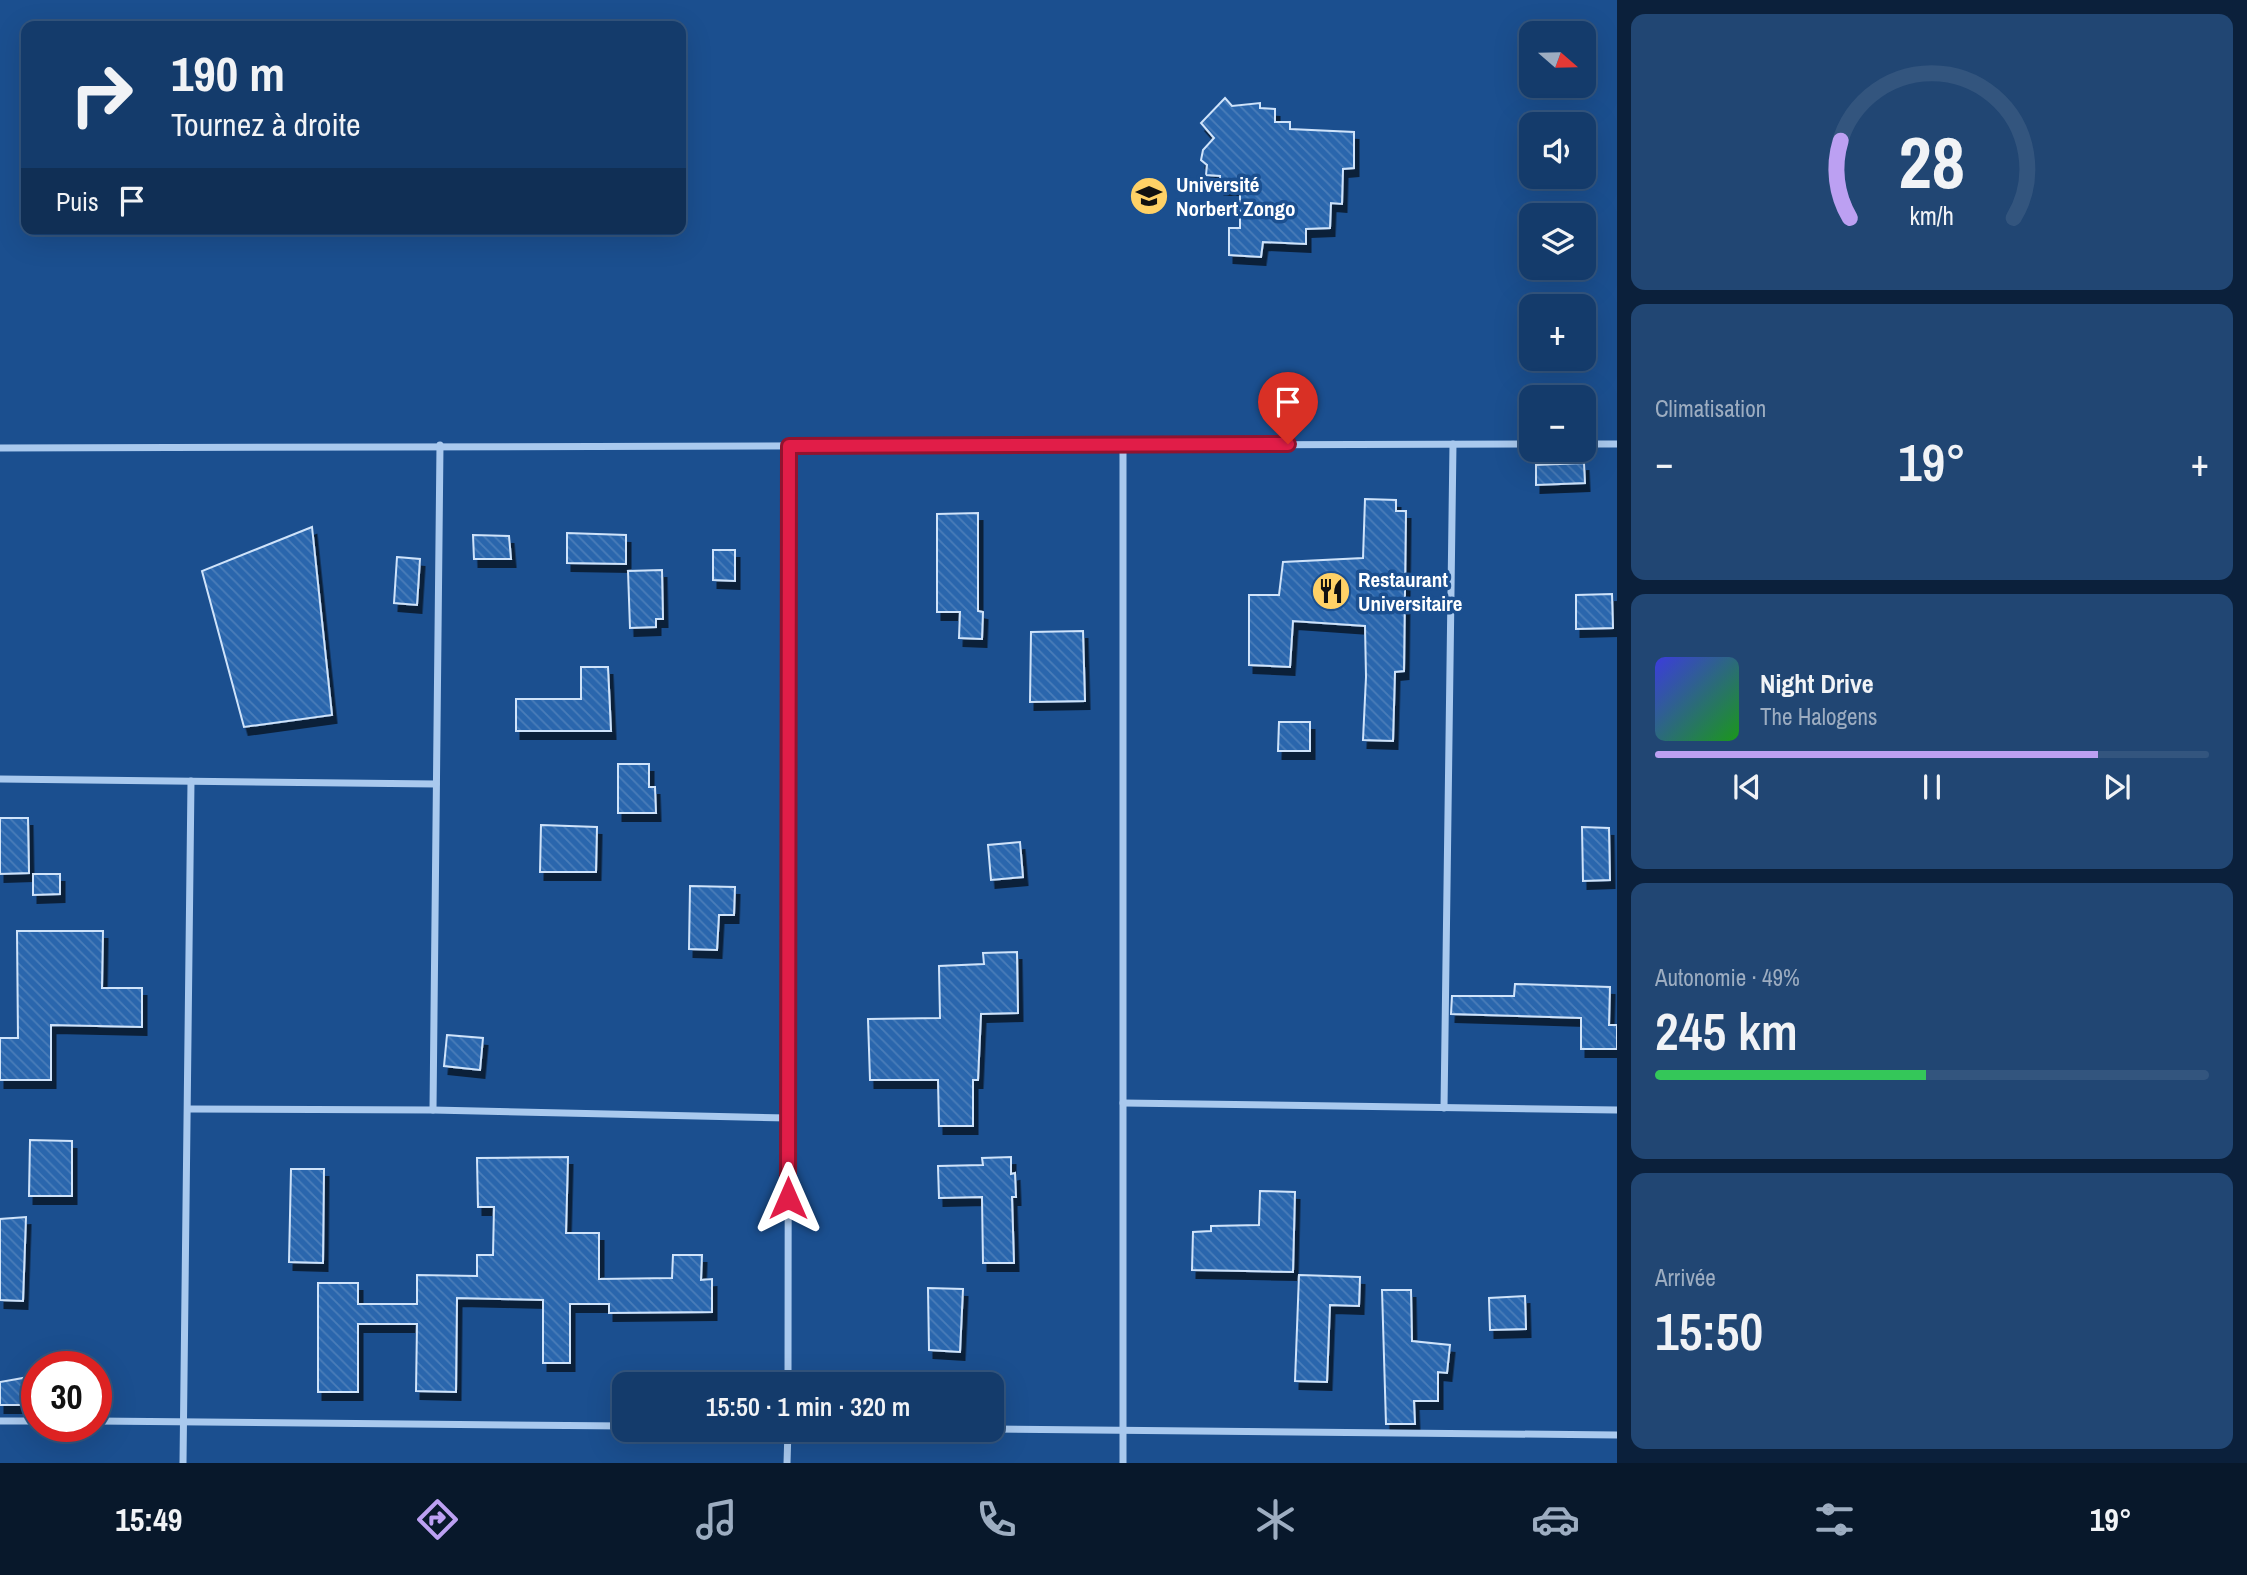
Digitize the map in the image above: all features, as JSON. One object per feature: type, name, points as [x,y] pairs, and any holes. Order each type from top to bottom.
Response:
[{"type":"street","points":[[1444,1108],[1453,444]]},
{"type":"street","points":[[0,448],[1519,444]]},
{"type":"street","points":[[1596,444],[1617,444]]},
{"type":"street","points":[[433,1110],[440,445]]},
{"type":"street","points":[[1123,1463],[1124,445]]},
{"type":"street","points":[[788,1372],[789,446]]},
{"type":"street","points":[[0,779],[436,784]]},
{"type":"street","points":[[183,1463],[191,781]]},
{"type":"street","points":[[1123,1103],[1617,1110]]},
{"type":"street","points":[[189,1109],[433,1110],[788,1118]]},
{"type":"street","points":[[0,1420],[21,1421]]},
{"type":"street","points":[[112,1421],[612,1426]]},
{"type":"street","points":[[1004,1429],[1617,1435]]},
{"type":"street","points":[[788,1442],[788,1463]]},
{"type":"building","points":[[1225,98],[1232,106],[1260,103],[1260,108],[1275,109],[1275,122],[1290,122],[1290,129],[1354,132],[1354,168],[1343,169],[1342,204],[1331,203],[1330,228],[1306,229],[1306,244],[1263,242],[1261,257],[1229,255],[1229,228],[1240,228],[1240,187],[1220,187],[1220,176],[1206,175],[1207,165],[1201,160],[1203,150],[1214,138],[1201,123]]},
{"type":"building","points":[[1584,463],[1585,483],[1536,485],[1536,465]]},
{"type":"building","points":[[1365,499],[1396,500],[1396,511],[1406,511],[1404,671],[1395,672],[1393,741],[1363,740],[1365,626],[1293,621],[1290,667],[1249,665],[1249,595],[1279,595],[1283,562],[1363,558]]},
{"type":"building","points":[[978,513],[978,611],[983,612],[982,639],[959,638],[960,612],[937,612],[937,514]]},
{"type":"building","points":[[312,527],[332,715],[244,727],[202,571]]},
{"type":"building","points":[[567,533],[626,535],[626,564],[567,563]]},
{"type":"building","points":[[473,535],[509,536],[511,559],[474,559]]},
{"type":"building","points":[[713,550],[735,550],[735,581],[713,580]]},
{"type":"building","points":[[397,557],[420,559],[417,605],[394,603]]},
{"type":"building","points":[[662,570],[663,619],[656,619],[656,627],[630,628],[628,571]]},
{"type":"building","points":[[1612,594],[1613,628],[1576,629],[1576,595]]},
{"type":"building","points":[[1083,631],[1085,701],[1030,702],[1031,632]]},
{"type":"building","points":[[581,667],[608,667],[611,731],[516,731],[516,699],[581,699]]},
{"type":"building","points":[[1279,722],[1310,722],[1310,751],[1278,751]]},
{"type":"building","points":[[618,764],[649,764],[649,787],[655,787],[656,813],[618,813]]},
{"type":"building","points":[[0,818],[28,818],[29,873],[0,874]]},
{"type":"building","points":[[541,825],[597,827],[596,872],[540,872]]},
{"type":"building","points":[[1582,827],[1609,828],[1610,880],[1583,881]]},
{"type":"building","points":[[1020,842],[1023,877],[991,880],[988,845]]},
{"type":"building","points":[[33,874],[60,874],[60,894],[33,895]]},
{"type":"building","points":[[690,886],[735,887],[734,915],[719,915],[717,950],[689,949]]},
{"type":"building","points":[[17,931],[103,931],[102,988],[142,988],[142,1027],[51,1025],[51,1080],[0,1080],[0,1038],[18,1038]]},
{"type":"building","points":[[1017,952],[1018,1013],[981,1014],[978,1080],[973,1080],[973,1126],[939,1126],[938,1080],[870,1080],[868,1019],[940,1018],[939,966],[984,964],[983,953]]},
{"type":"building","points":[[1515,984],[1610,987],[1609,1025],[1617,1025],[1617,1049],[1581,1049],[1581,1018],[1451,1014],[1452,996],[1514,996]]},
{"type":"building","points":[[447,1035],[483,1038],[480,1070],[444,1066]]},
{"type":"building","points":[[30,1140],[72,1141],[72,1196],[29,1196]]},
{"type":"building","points":[[568,1157],[566,1233],[599,1233],[599,1279],[672,1278],[673,1255],[702,1255],[701,1280],[712,1279],[712,1312],[609,1313],[609,1304],[570,1304],[570,1363],[543,1363],[543,1300],[457,1298],[456,1392],[416,1391],[417,1324],[358,1324],[358,1392],[318,1392],[318,1283],[358,1283],[358,1304],[417,1304],[417,1275],[477,1276],[477,1255],[493,1255],[494,1207],[478,1207],[477,1158]]},
{"type":"building","points":[[1011,1157],[1011,1174],[1015,1173],[1016,1197],[1012,1197],[1014,1263],[983,1263],[982,1197],[939,1198],[938,1166],[983,1165],[982,1158]]},
{"type":"building","points":[[291,1169],[324,1169],[323,1263],[289,1262]]},
{"type":"building","points":[[1260,1191],[1295,1192],[1293,1272],[1192,1270],[1193,1232],[1211,1231],[1211,1226],[1259,1225]]},
{"type":"building","points":[[26,1217],[23,1301],[0,1300],[0,1219]]},
{"type":"building","points":[[1299,1275],[1360,1277],[1359,1306],[1330,1305],[1327,1382],[1295,1381]]},
{"type":"building","points":[[928,1288],[963,1289],[960,1352],[929,1350]]},
{"type":"building","points":[[1382,1290],[1411,1290],[1412,1341],[1450,1345],[1447,1373],[1438,1372],[1438,1401],[1414,1401],[1415,1424],[1386,1424]]},
{"type":"building","points":[[1525,1296],[1526,1329],[1490,1330],[1489,1298]]},
{"type":"building","points":[[21,1378],[21,1405],[0,1405],[0,1382]]},
{"type":"place","name":"Université Norbert Zongo","points":[[1149,196]]},
{"type":"place","name":"Restaurant Universitaire","points":[[1331,591]]},
{"type":"route","points":[[788,1198],[789,446],[1288,444]]}]
